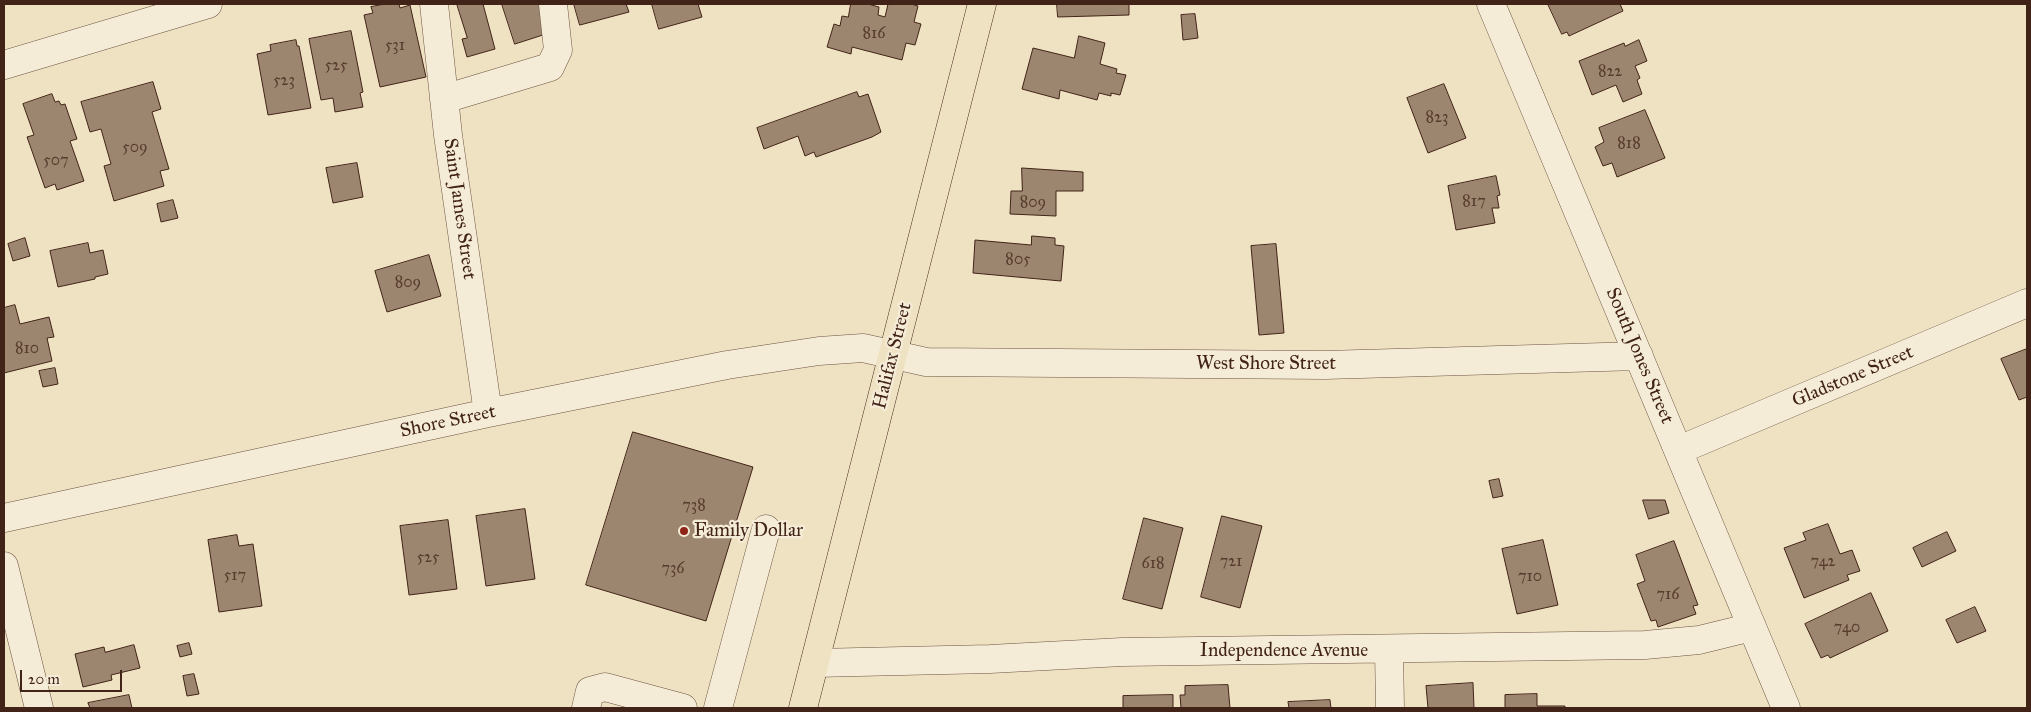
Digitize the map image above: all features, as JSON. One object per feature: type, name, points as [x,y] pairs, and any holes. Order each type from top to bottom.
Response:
[{"type":"main road","name":"Halifax Street","points":[[804,708],[982,4]]},
{"type":"street","points":[[4,66],[208,4]]},
{"type":"street","name":"Saint James Street","points":[[434,4],[444,99],[488,414]]},
{"type":"street","points":[[444,99],[550,67],[558,50],[553,4]]},
{"type":"street","name":"South Jones Street","points":[[1491,4],[1786,708]]},
{"type":"street","name":"Gladstone Street","points":[[1679,450],[2027,302]]},
{"type":"street","name":"Shore Street","points":[[4,518],[488,414],[728,365],[819,351],[863,348],[894,355]]},
{"type":"street","name":"West Shore Street","points":[[894,355],[926,362],[1325,365],[1639,356]]},
{"type":"street","points":[[718,708],[766,529]]},
{"type":"street","points":[[4,566],[39,708]]},
{"type":"street","name":"Independence Avenue","points":[[815,663],[990,659],[1122,652],[1390,650],[1500,646],[1645,645],[1699,640],[1752,627]]},
{"type":"street","points":[[1390,650],[1390,708]]},
{"type":"street","points":[[586,708],[590,691],[605,687],[683,708]]},
{"type":"building","points":[[399,4],[400,8],[410,5],[426,77],[380,87],[364,15],[373,13],[371,7]]},
{"type":"building","points":[[457,4],[483,4],[495,49],[467,57],[462,39],[467,38]]},
{"type":"building","points":[[502,4],[540,4],[549,33],[515,44]]},
{"type":"building","points":[[574,4],[626,4],[629,12],[580,25]]},
{"type":"building","points":[[652,4],[698,4],[702,17],[659,29]]},
{"type":"building","points":[[851,4],[868,4],[879,7],[878,15],[885,17],[888,4],[911,4],[918,6],[914,22],[921,24],[915,45],[906,43],[902,60],[852,47],[851,54],[827,47],[834,24],[840,26],[842,16],[848,17]]},
{"type":"building","points":[[1057,4],[1129,4],[1129,15],[1058,17]]},
{"type":"building","points":[[1548,4],[1620,4],[1623,11],[1569,36],[1567,32],[1562,34]]},
{"type":"building","points":[[1195,14],[1198,38],[1183,40],[1181,15]]},
{"type":"building","points":[[351,31],[363,92],[360,93],[363,107],[335,112],[333,98],[321,100],[309,39]]},
{"type":"building","points":[[1079,36],[1105,43],[1100,64],[1117,69],[1116,73],[1126,75],[1120,95],[1111,93],[1111,96],[1099,93],[1097,100],[1060,90],[1059,99],[1022,89],[1033,48],[1074,58]]},
{"type":"building","points":[[296,40],[297,46],[299,46],[311,108],[268,115],[257,54],[271,51],[270,45]]},
{"type":"building","points":[[1639,40],[1647,61],[1635,66],[1640,78],[1637,80],[1642,94],[1623,102],[1616,85],[1592,95],[1579,61],[1624,43],[1625,46]]},
{"type":"building","points":[[153,82],[161,109],[152,112],[169,169],[160,171],[164,186],[114,201],[104,166],[111,164],[101,129],[90,132],[81,102]]},
{"type":"building","points":[[1444,84],[1466,138],[1428,153],[1407,98]]},
{"type":"building","points":[[857,92],[859,97],[868,94],[881,132],[816,157],[814,152],[805,156],[798,136],[764,149],[757,128]]},
{"type":"building","points":[[52,94],[55,102],[59,101],[61,105],[65,104],[77,139],[70,141],[84,181],[57,190],[55,184],[45,188],[27,137],[34,135],[23,104]]},
{"type":"building","points":[[1645,110],[1665,158],[1617,177],[1612,163],[1603,166],[1595,147],[1604,142],[1599,128]]},
{"type":"building","points":[[357,163],[363,197],[333,203],[326,168]]},
{"type":"building","points":[[1022,168],[1083,172],[1083,191],[1056,191],[1056,216],[1010,214],[1011,191],[1022,191]]},
{"type":"building","points":[[1496,176],[1500,195],[1497,196],[1499,208],[1492,208],[1495,223],[1456,230],[1448,186]]},
{"type":"building","points":[[173,200],[178,218],[161,222],[157,204]]},
{"type":"building","points":[[1032,236],[1055,238],[1055,245],[1064,246],[1061,281],[973,273],[975,240],[1031,245]]},
{"type":"building","points":[[25,238],[30,256],[13,261],[8,244]]},
{"type":"building","points":[[88,243],[90,253],[103,250],[108,274],[95,277],[95,279],[58,287],[50,251]]},
{"type":"building","points":[[1276,244],[1284,333],[1259,335],[1251,246]]},
{"type":"building","points":[[429,255],[441,296],[387,312],[375,271]]},
{"type":"building","points":[[15,305],[20,324],[49,317],[54,337],[47,338],[52,361],[4,373],[4,308]]},
{"type":"building","points":[[2027,349],[2027,397],[2019,400],[2001,359]]},
{"type":"building","points":[[55,368],[58,384],[43,387],[39,371]]},
{"type":"building","points":[[633,432],[753,467],[706,621],[586,585]]},
{"type":"building","points":[[1499,479],[1503,496],[1493,498],[1489,481]]},
{"type":"building","points":[[1643,500],[1665,500],[1669,513],[1649,519]]},
{"type":"building","points":[[525,509],[535,579],[486,586],[476,516]]},
{"type":"building","points":[[1222,516],[1262,526],[1240,608],[1201,597]]},
{"type":"building","points":[[1144,518],[1183,528],[1162,609],[1123,599]]},
{"type":"building","points":[[448,520],[457,589],[409,595],[400,526]]},
{"type":"building","points":[[1828,524],[1840,554],[1852,550],[1860,571],[1847,575],[1849,580],[1804,598],[1784,548],[1806,540],[1803,533]]},
{"type":"building","points":[[1947,532],[1956,551],[1922,567],[1913,548]]},
{"type":"building","points":[[237,535],[239,546],[253,544],[262,606],[219,612],[208,540]]},
{"type":"building","points":[[1543,540],[1558,605],[1517,614],[1502,549]]},
{"type":"building","points":[[1674,541],[1698,605],[1693,606],[1696,614],[1658,627],[1656,620],[1651,621],[1637,584],[1645,581],[1636,555]]},
{"type":"building","points":[[1871,593],[1888,631],[1830,658],[1828,655],[1821,658],[1805,624]]},
{"type":"building","points":[[1975,607],[1986,631],[1957,643],[1946,620]]},
{"type":"building","points":[[189,643],[192,654],[180,657],[177,646]]},
{"type":"building","points":[[134,645],[140,668],[111,675],[112,680],[83,687],[75,654],[104,647],[105,652]]},
{"type":"building","points":[[194,674],[199,694],[187,696],[183,676]]},
{"type":"building","points":[[1473,683],[1474,708],[1428,708],[1426,686]]},
{"type":"building","points":[[1228,685],[1230,708],[1181,708],[1180,695],[1185,695],[1185,686]]},
{"type":"building","points":[[1537,694],[1537,706],[1565,706],[1565,708],[1505,708],[1505,695]]},
{"type":"building","points":[[129,695],[132,708],[90,708],[88,703]]},
{"type":"building","points":[[1173,695],[1173,708],[1123,708],[1123,696]]},
{"type":"building","points":[[1330,700],[1331,708],[1289,708],[1288,702]]},
{"type":"place","name":"Family Dollar","points":[[684,531]]}]
